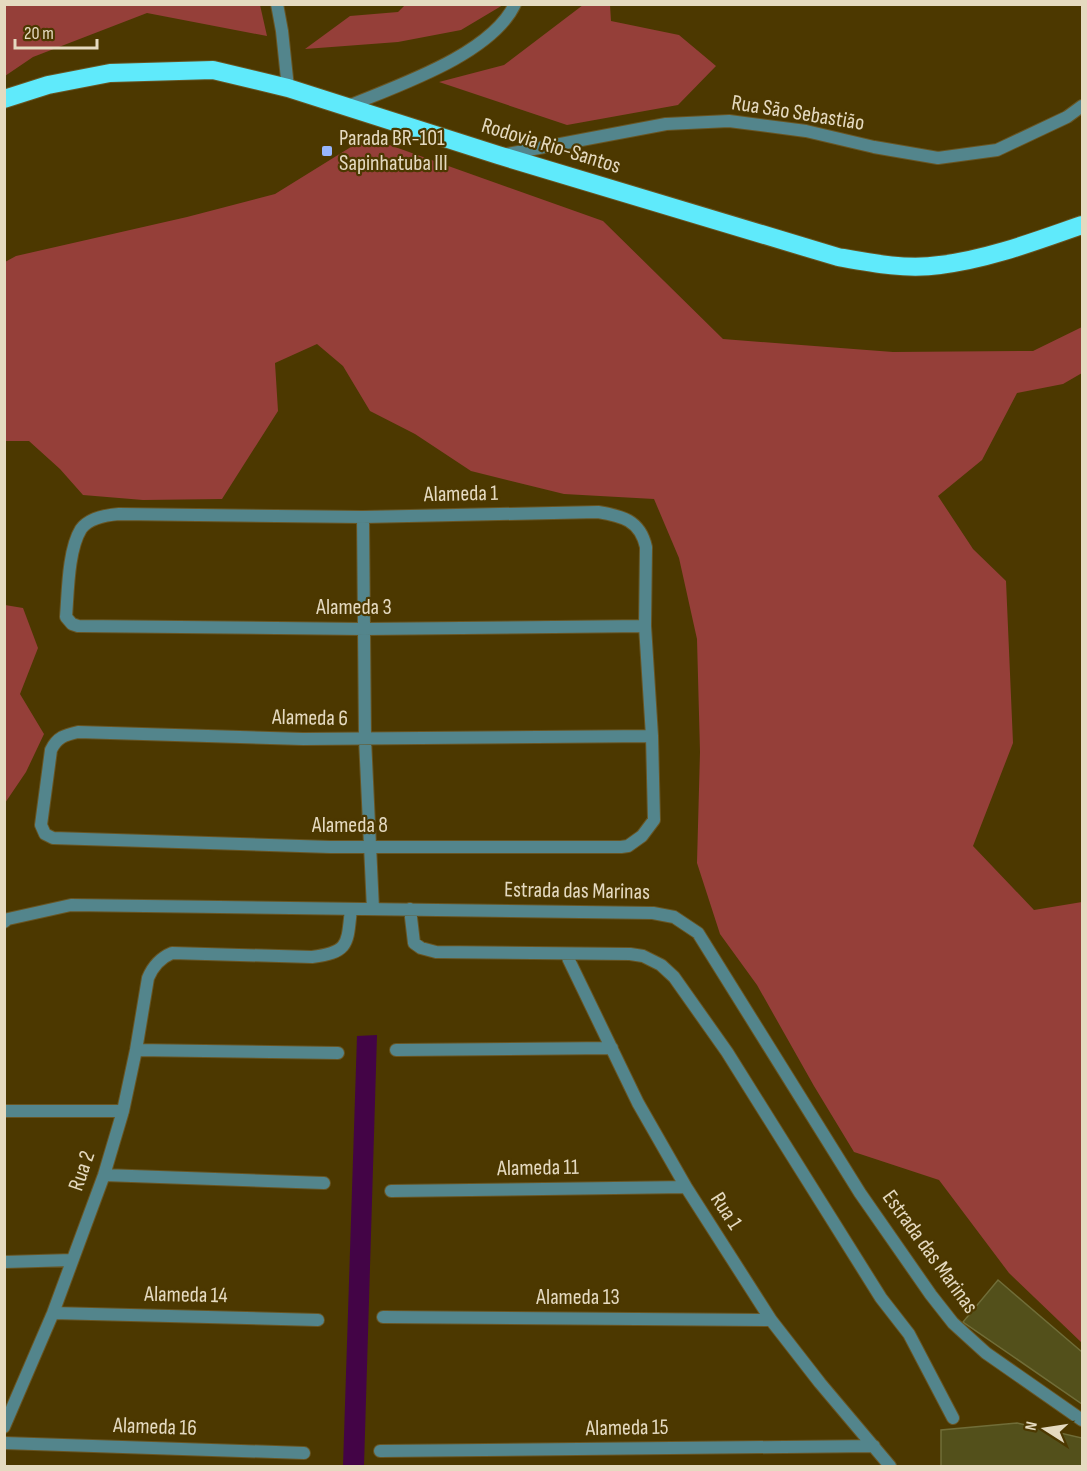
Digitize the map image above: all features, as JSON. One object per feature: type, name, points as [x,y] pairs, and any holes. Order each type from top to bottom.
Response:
[{"type":"highway","name":"Rodovia Rio-Santos","points":[[4,99],[48,85],[110,73],[213,70],[288,88],[498,155],[838,257],[888,265],[939,266],[1017,249],[1083,225]]},
{"type":"street","points":[[277,4],[288,88]]},
{"type":"street","points":[[346,107],[442,67],[476,46],[509,17],[515,4]]},
{"type":"street","name":"Rua São Sebastião","points":[[498,155],[666,124],[729,121],[806,131],[874,147],[938,158],[998,150],[1066,117],[1083,106]]},
{"type":"street","name":"Alameda 1","points":[[66,616],[74,546],[82,528],[94,519],[105,515],[363,517],[598,512],[620,515],[637,527],[643,535],[646,546],[645,626],[652,736],[654,820]]},
{"type":"street","points":[[363,517],[365,739],[373,909]]},
{"type":"street","name":"Alameda 3","points":[[66,616],[72,624],[78,626],[364,629],[645,626]]},
{"type":"street","name":"Alameda 6","points":[[41,825],[54,742],[62,735],[78,732],[365,739],[652,736]]},
{"type":"street","name":"Alameda 8","points":[[41,825],[45,834],[53,838],[330,847],[621,847],[628,846],[642,836],[654,820]]},
{"type":"street","name":"Estrada das Marinas","points":[[4,922],[8,919],[71,905],[653,913],[674,916],[698,933],[860,1192],[953,1323],[986,1353],[1083,1420]]},
{"type":"street","name":"Rua 2","points":[[4,1427],[53,1313],[104,1175],[123,1111],[146,986],[152,969],[164,957],[172,953],[312,957],[333,954],[342,949],[347,939],[351,909]]},
{"type":"street","points":[[410,909],[414,943],[421,948],[436,952],[630,954],[643,956],[661,965],[674,977],[727,1052],[881,1298],[909,1334],[953,1418]]},
{"type":"street","name":"Rua 1","points":[[566,954],[638,1103],[686,1187],[771,1320],[890,1467]]},
{"type":"street","points":[[396,1050],[612,1048]]},
{"type":"street","points":[[136,1050],[338,1053]]},
{"type":"street","points":[[4,1111],[123,1111]]},
{"type":"street","points":[[104,1175],[324,1183]]},
{"type":"street","name":"Alameda 11","points":[[391,1191],[686,1187]]},
{"type":"street","points":[[4,1262],[72,1260]]},
{"type":"street","name":"Alameda 14","points":[[53,1313],[318,1320]]},
{"type":"street","name":"Alameda 13","points":[[383,1317],[771,1320]]},
{"type":"street","name":"Alameda 16","points":[[4,1443],[304,1453]]},
{"type":"street","name":"Alameda 15","points":[[380,1451],[874,1446]]},
{"type":"shaded area","points":[[5,4],[260,5],[267,36],[147,13],[33,57],[5,76]]},
{"type":"shaded area","points":[[405,5],[503,5],[461,30],[398,42],[305,49],[350,16],[398,12]]},
{"type":"shaded area","points":[[583,5],[610,5],[611,21],[679,35],[716,66],[678,105],[567,125],[439,82],[504,65]]},
{"type":"shaded area","points":[[367,137],[603,221],[723,339],[893,352],[1033,351],[1082,327],[1082,373],[1063,384],[1017,393],[982,460],[938,496],[973,549],[1006,581],[1013,743],[973,846],[1034,910],[1082,902],[1082,1343],[1009,1273],[939,1180],[854,1152],[757,985],[720,934],[697,863],[700,752],[697,639],[679,558],[654,499],[564,494],[471,471],[415,434],[370,411],[343,366],[317,344],[275,363],[278,411],[222,499],[143,500],[83,495],[60,469],[29,441],[5,441],[5,262],[16,256],[187,217],[275,194]]},
{"type":"shaded area","points":[[5,605],[23,608],[38,648],[20,694],[44,734],[26,772],[5,803]]},
{"type":"shaded area","points":[[377,1035],[364,1466],[343,1466],[357,1036]]},
{"type":"building","points":[[998,1280],[1082,1352],[1082,1404],[963,1322]]},
{"type":"building","points":[[1017,1423],[1082,1438],[1082,1466],[941,1466],[941,1430]]},
{"type":"place","name":"Parada BR-101 Sapinhatuba III","points":[[327,151]]}]
